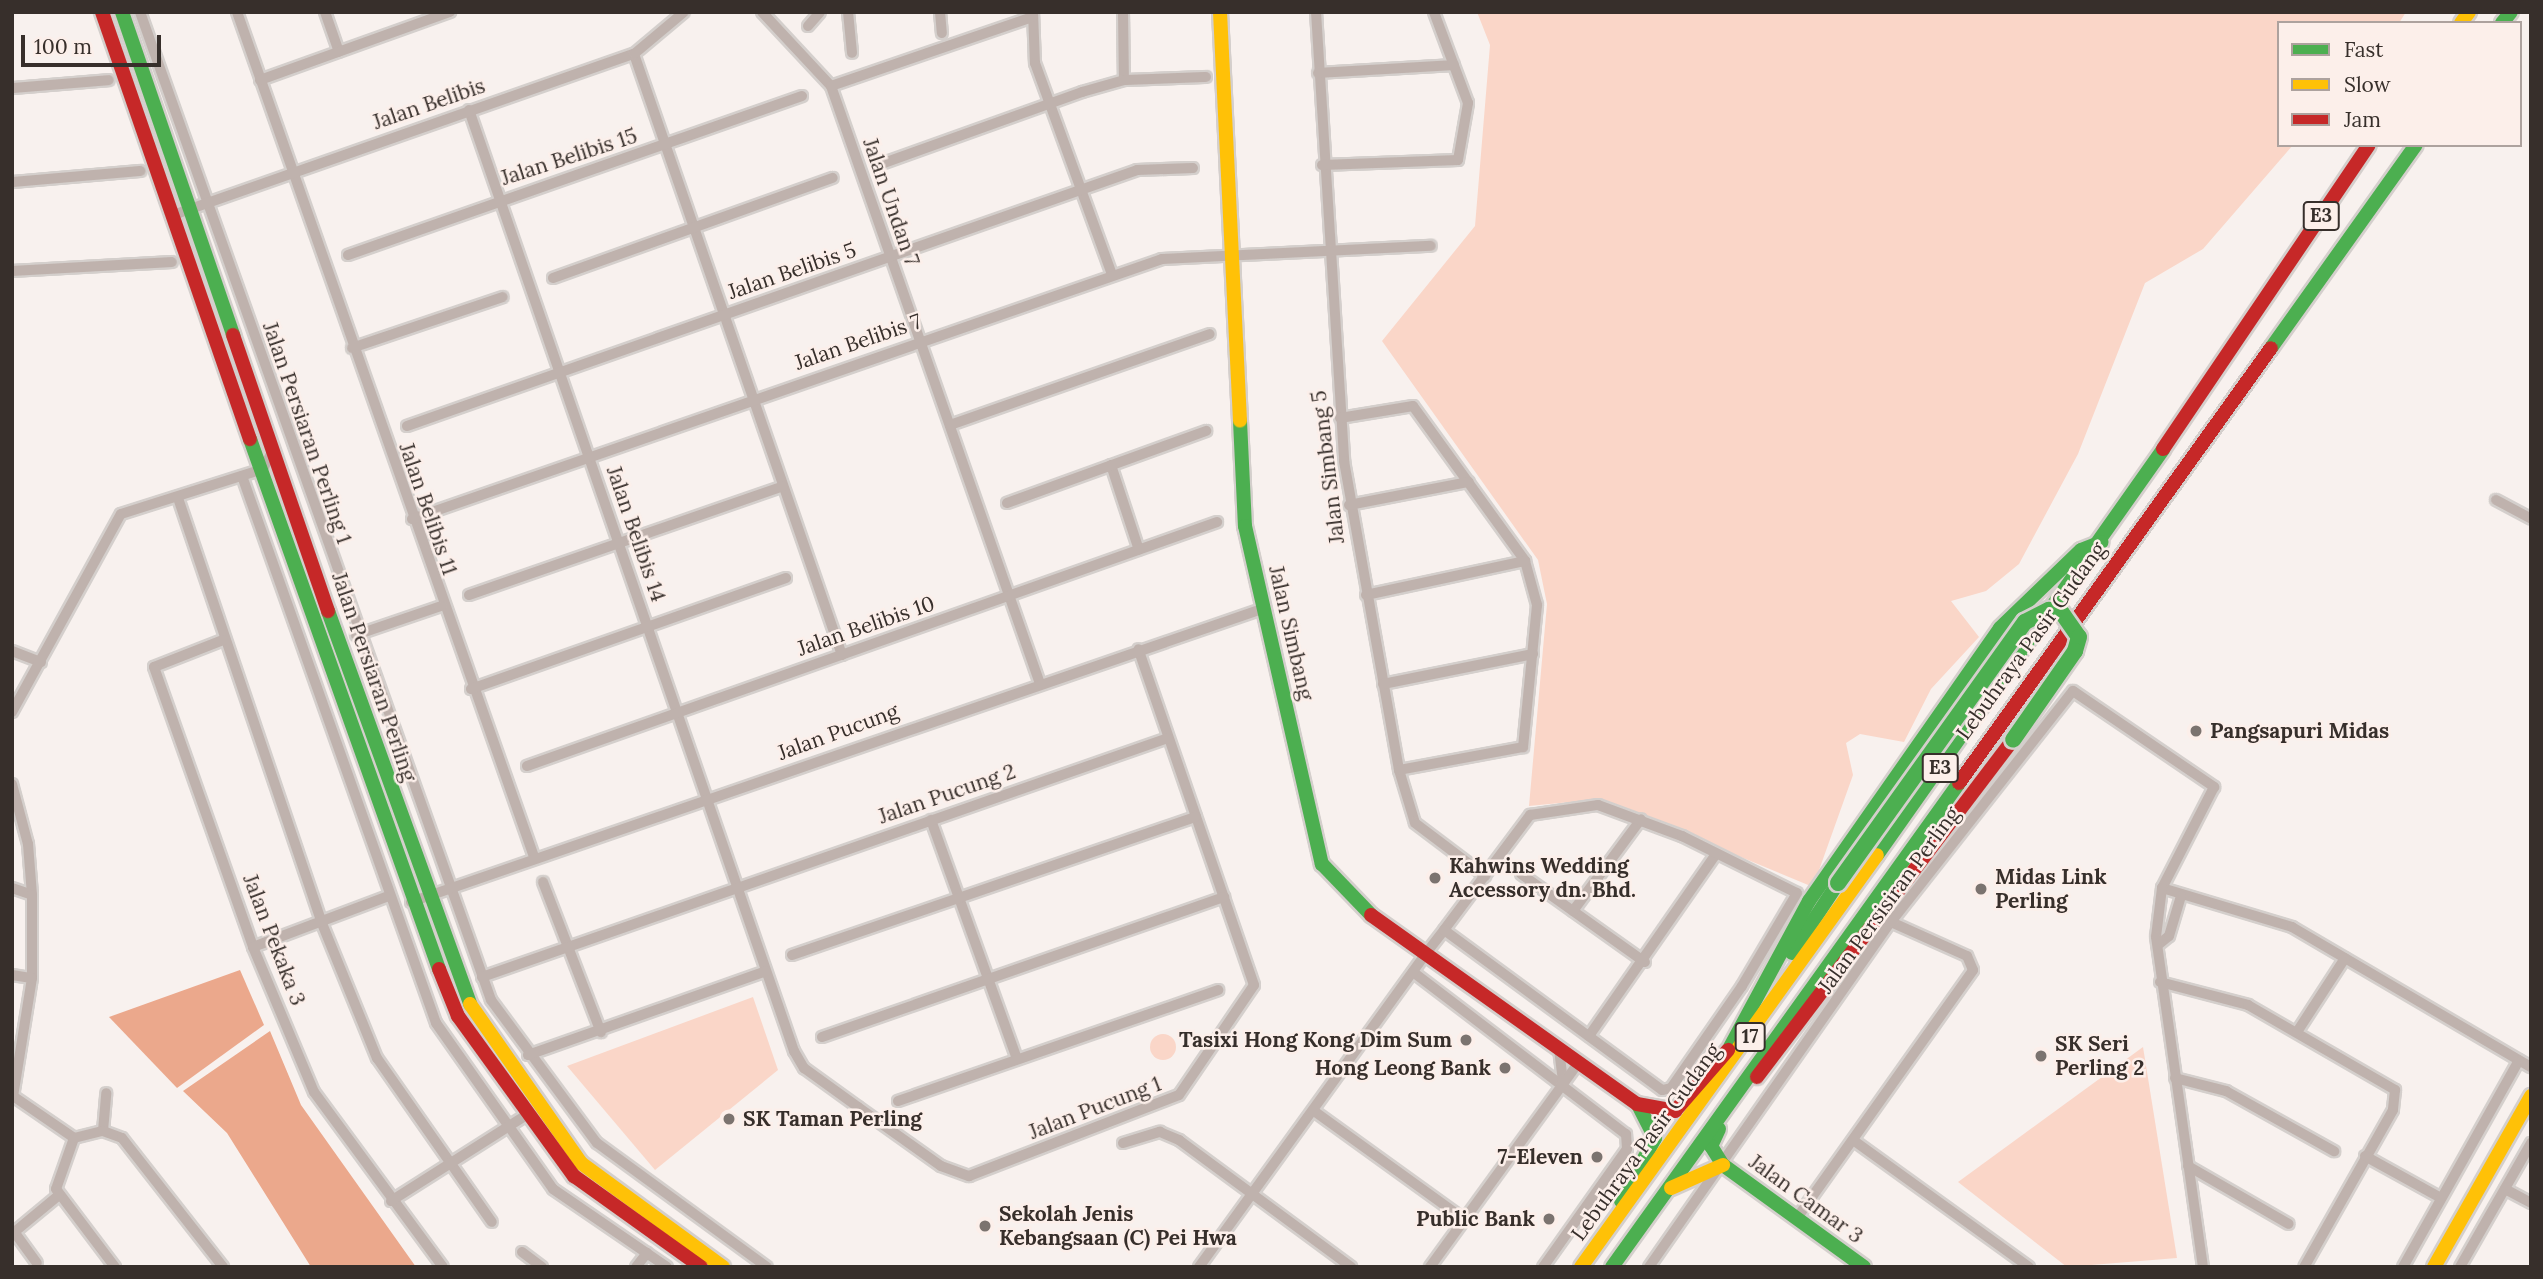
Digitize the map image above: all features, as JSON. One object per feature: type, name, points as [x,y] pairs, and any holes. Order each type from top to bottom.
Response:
[{"type":"main road","name":"Jalan Persiaran Perling","points":[[102,12],[191,208],[262,469],[419,899],[470,1004],[581,1163],[723,1267]]},
{"type":"main road","name":"Jalan Persiaran Perling","points":[[121,12],[272,445],[458,1016],[525,1116],[574,1176],[701,1267]]},
{"type":"main road","name":"Jalan Simbang","points":[[1220,12],[1229,256],[1245,526],[1322,864],[1369,913],[1637,1104]]},
{"type":"main road","name":"Lebuhraya Pasir Gudang","points":[[1581,1267],[1820,939],[2102,542],[2368,147]]},
{"type":"main road","name":"Lebuhraya Pasir Gudang","points":[[1612,1267],[1732,1095],[2415,147]]},
{"type":"main road","points":[[1679,1135],[1755,1004],[1809,901],[2000,628],[2081,550],[2102,542]]},
{"type":"main road","points":[[1667,1191],[1700,1170],[1723,1165],[1713,1138],[2013,740],[2075,651],[2079,637],[2062,613],[2049,610],[2025,622],[1755,1004]]},
{"type":"main road","points":[[1637,1104],[1675,1111],[1728,1050]]},
{"type":"main road","points":[[1732,1095],[1757,1077]]},
{"type":"main road","points":[[2434,1267],[2531,1096]]},
{"type":"main road","points":[[1598,1242],[1655,1138],[1637,1104]]},
{"type":"main road","name":"Jalan Camar 3","points":[[1723,1165],[1864,1267]]},
{"type":"street","name":"Jalan Persiaran Perling 1","points":[[140,12],[191,208],[356,635],[482,977],[528,1055],[597,1143],[767,1267]]},
{"type":"street","name":"Jalan Belibis 11","points":[[237,12],[441,606],[534,857]]},
{"type":"street","points":[[325,12],[339,52]]},
{"type":"street","points":[[260,80],[432,15],[450,12]]},
{"type":"street","name":"Jalan Belibis","points":[[191,208],[634,54],[684,12]]},
{"type":"street","name":"Jalan Undan 7","points":[[762,12],[831,86],[1039,681]]},
{"type":"street","points":[[808,26],[820,12]]},
{"type":"street","points":[[848,12],[852,53]]},
{"type":"street","points":[[940,12],[942,33]]},
{"type":"street","points":[[1123,12],[1124,80]]},
{"type":"street","name":"Jalan Simbang 5","points":[[1316,12],[1322,165],[1349,505],[1399,770],[1415,823],[1485,876]]},
{"type":"street","points":[[1322,165],[1458,160],[1468,103],[1434,12]]},
{"type":"street","points":[[831,86],[1033,14],[1035,63],[1112,275]]},
{"type":"street","points":[[634,54],[842,654]]},
{"type":"street","points":[[1318,73],[1454,65]]},
{"type":"street","points":[[881,164],[1124,80],[1206,77]]},
{"type":"street","points":[[12,88],[109,80]]},
{"type":"street","name":"Jalan Belibis 15","points":[[348,255],[802,96]]},
{"type":"street","name":"Jalan Belibis 14","points":[[469,110],[766,971]]},
{"type":"street","name":"Jalan Belibis 5","points":[[407,426],[1137,170],[1193,167]]},
{"type":"street","points":[[12,182],[141,171]]},
{"type":"street","points":[[553,278],[692,225],[833,178]]},
{"type":"street","name":"Jalan Belibis 7","points":[[412,519],[1162,259],[1431,246]]},
{"type":"street","points":[[12,271],[172,262]]},
{"type":"street","points":[[352,348],[503,297]]},
{"type":"street","points":[[950,425],[1210,334]]},
{"type":"street","points":[[1340,418],[1409,403],[1525,561],[1537,605],[1523,747],[1399,770]]},
{"type":"street","points":[[1007,503],[1206,431]]},
{"type":"street","points":[[12,712],[113,524],[134,508],[178,498],[262,469],[272,445]]},
{"type":"street","points":[[1111,466],[1139,550]]},
{"type":"street","points":[[242,476],[386,897],[436,1023],[553,1189],[667,1267]]},
{"type":"street","points":[[1349,505],[1469,482]]},
{"type":"street","points":[[469,595],[618,540],[783,486]]},
{"type":"street","points":[[178,498],[223,640],[321,921],[377,1058],[492,1222]]},
{"type":"street","points":[[2496,500],[2531,519]]},
{"type":"street","name":"Jalan Belibis 10","points":[[527,766],[1217,522]]},
{"type":"street","points":[[1366,595],[1525,561]]},
{"type":"street","points":[[471,689],[786,578]]},
{"type":"street","points":[[356,635],[441,606]]},
{"type":"street","name":"Jalan Pucung","points":[[419,899],[534,857],[707,800],[1039,681],[1265,608]]},
{"type":"street","name":"Jalan Pekaka 3","points":[[223,640],[153,667],[253,947],[314,1092],[391,1201],[443,1267]]},
{"type":"street","name":"Jalan Pucung 1","points":[[766,971],[804,1068],[941,1166],[969,1176],[1145,1113],[1179,1095],[1254,985],[1138,649]]},
{"type":"street","points":[[12,651],[41,662]]},
{"type":"street","points":[[1383,684],[1533,654]]},
{"type":"street","name":"Jalan Persisiran Perling","points":[[1649,1267],[1891,922],[2073,691],[2214,787],[2162,888]]},
{"type":"street","name":"Jalan Pucung 2","points":[[482,977],[736,885],[1168,738]]},
{"type":"street","points":[[12,784],[28,844],[32,895],[32,978],[13,1096],[74,1138],[103,1131],[122,1138],[223,1267]]},
{"type":"street","points":[[1199,1267],[1254,1195],[1427,952],[1530,815],[1593,805],[1641,818],[1797,893],[1742,986],[1671,1088],[1662,1090],[1444,930]]},
{"type":"street","points":[[792,955],[1196,817]]},
{"type":"street","points":[[1573,911],[1641,818]]},
{"type":"street","points":[[931,820],[1017,1059]]},
{"type":"street","points":[[1589,1037],[1646,962],[1716,854]]},
{"type":"street","points":[[1521,874],[1646,962]]},
{"type":"street","points":[[544,882],[601,1032]]},
{"type":"street","points":[[12,888],[32,895]]},
{"type":"street","points":[[2203,1267],[2160,982],[2162,888],[2181,896],[2292,927],[2531,1067]]},
{"type":"street","points":[[2159,944],[2169,936],[2181,896]]},
{"type":"street","points":[[253,947],[386,897]]},
{"type":"street","points":[[822,1037],[988,976],[1224,897]]},
{"type":"street","points":[[1797,1218],[1973,970],[1970,962],[1891,922]]},
{"type":"street","points":[[2297,1032],[2345,958]]},
{"type":"street","points":[[528,1055],[601,1032],[766,971]]},
{"type":"street","points":[[1413,972],[1563,1083],[1626,1134],[1627,1149],[1543,1267]]},
{"type":"street","points":[[12,975],[32,978]]},
{"type":"street","points":[[2160,982],[2248,1005],[2395,1090],[2393,1110],[2304,1267]]},
{"type":"street","points":[[898,1101],[1217,990]]},
{"type":"street","points":[[1559,1049],[1563,1083]]},
{"type":"street","points":[[2403,1267],[2519,1060]]},
{"type":"street","points":[[1430,1267],[1578,1063]]},
{"type":"street","points":[[1563,1083],[1592,1073]]},
{"type":"street","points":[[2175,1078],[2226,1091],[2333,1151]]},
{"type":"street","points":[[103,1131],[106,1093]]},
{"type":"street","points":[[1314,1111],[1464,1219]]},
{"type":"street","points":[[1145,1113],[1152,1132]]},
{"type":"street","points":[[391,1201],[525,1116]]},
{"type":"street","points":[[1123,1143],[1152,1132],[1179,1140],[1351,1267]]},
{"type":"street","points":[[74,1138],[57,1182],[59,1195],[115,1267]]},
{"type":"street","points":[[1853,1140],[2029,1267]]},
{"type":"street","points":[[2460,1267],[2531,1143]]},
{"type":"street","points":[[2365,1156],[2441,1198]]},
{"type":"street","points":[[2188,1166],[2289,1224]]},
{"type":"street","points":[[2505,1189],[2531,1203]]},
{"type":"street","points":[[37,1263],[13,1234],[59,1195]]},
{"type":"street","points":[[522,1252],[542,1267]]},
{"type":"street","points":[[636,1267],[647,1252]]},
{"type":"shaded area","points":[[1477,12],[2406,12],[2400,21],[2277,21],[2277,147],[2291,147],[2203,249],[2145,283],[2078,454],[2019,564],[1986,591],[1951,601],[1979,637],[1931,689],[1904,742],[1860,734],[1846,743],[1853,775],[1813,887],[1601,799],[1529,806],[1547,604],[1538,560],[1382,341],[1475,226],[1490,45]]},
{"type":"shaded area","points":[[240,970],[264,1025],[177,1088],[109,1017]]},
{"type":"shaded area","points":[[753,997],[778,1070],[655,1170],[567,1066]]},
{"type":"shaded area","points":[[270,1031],[301,1105],[416,1267],[311,1267],[227,1133],[183,1091]]},
{"type":"shaded area","points":[[1163,1034],[1172,1038],[1176,1047],[1172,1056],[1163,1060],[1154,1056],[1150,1047],[1154,1038]]},
{"type":"shaded area","points":[[2143,1047],[2177,1258],[2067,1267],[1958,1182]]},
{"type":"traffic: fast","points":[[122,12],[233,335]]},
{"type":"traffic: fast","points":[[2504,21],[2511,12]]},
{"type":"traffic: fast","points":[[2271,348],[2415,147]]},
{"type":"traffic: fast","points":[[1240,421],[1245,526],[1322,864],[1371,915]]},
{"type":"traffic: fast","points":[[250,439],[439,969]]},
{"type":"traffic: fast","points":[[1877,855],[2163,449]]},
{"type":"traffic: fast","points":[[1730,1047],[1809,901],[2000,628],[2081,550],[2102,542]]},
{"type":"traffic: fast","points":[[1838,883],[2025,622],[2049,610],[2062,613],[2079,637],[2075,651],[2013,740]]},
{"type":"traffic: fast","points":[[328,611],[470,1004]]},
{"type":"traffic: fast","points":[[1612,1267],[1959,783]]},
{"type":"traffic: fast","points":[[1792,953],[1838,883]]},
{"type":"traffic: fast","points":[[1621,1201],[1655,1138],[1638,1105]]},
{"type":"traffic: fast","points":[[1719,1129],[1711,1146],[1723,1165],[1864,1267]]},
{"type":"traffic: slow","points":[[1220,12],[1240,421]]},
{"type":"traffic: slow","points":[[2462,21],[2469,12]]},
{"type":"traffic: slow","points":[[1581,1267],[1877,855]]},
{"type":"traffic: slow","points":[[470,1004],[581,1163],[723,1267]]},
{"type":"traffic: slow","points":[[2434,1267],[2531,1096]]},
{"type":"traffic: slow","points":[[1671,1188],[1723,1165]]},
{"type":"traffic: jam","points":[[102,12],[250,439]]},
{"type":"traffic: jam","points":[[2163,449],[2368,147]]},
{"type":"traffic: jam","points":[[233,335],[328,611]]},
{"type":"traffic: jam","points":[[1959,783],[2271,348]]},
{"type":"traffic: jam","points":[[1757,1077],[2013,740]]},
{"type":"traffic: jam","points":[[1371,915],[1637,1104],[1675,1111],[1728,1050]]},
{"type":"traffic: jam","points":[[439,969],[458,1016],[574,1176],[701,1267]]},
{"type":"place","name":"Pangsapuri Midas","points":[[2196,731]]},
{"type":"place","name":"Kahwins Wedding Accessory dn. Bhd.","points":[[1435,878]]},
{"type":"place","name":"Midas Link Perling","points":[[1981,889]]},
{"type":"place","name":"Tasixi Hong Kong Dim Sum","points":[[1466,1040]]},
{"type":"place","name":"SK Seri Perling 2","points":[[2041,1056]]},
{"type":"place","name":"Hong Leong Bank","points":[[1505,1068]]},
{"type":"place","name":"SK Taman Perling","points":[[729,1119]]},
{"type":"place","name":"7-Eleven","points":[[1597,1157]]},
{"type":"place","name":"Public Bank","points":[[1549,1219]]},
{"type":"place","name":"Sekolah Jenis Kebangsaan (C) Pei Hwa","points":[[985,1226]]}]
